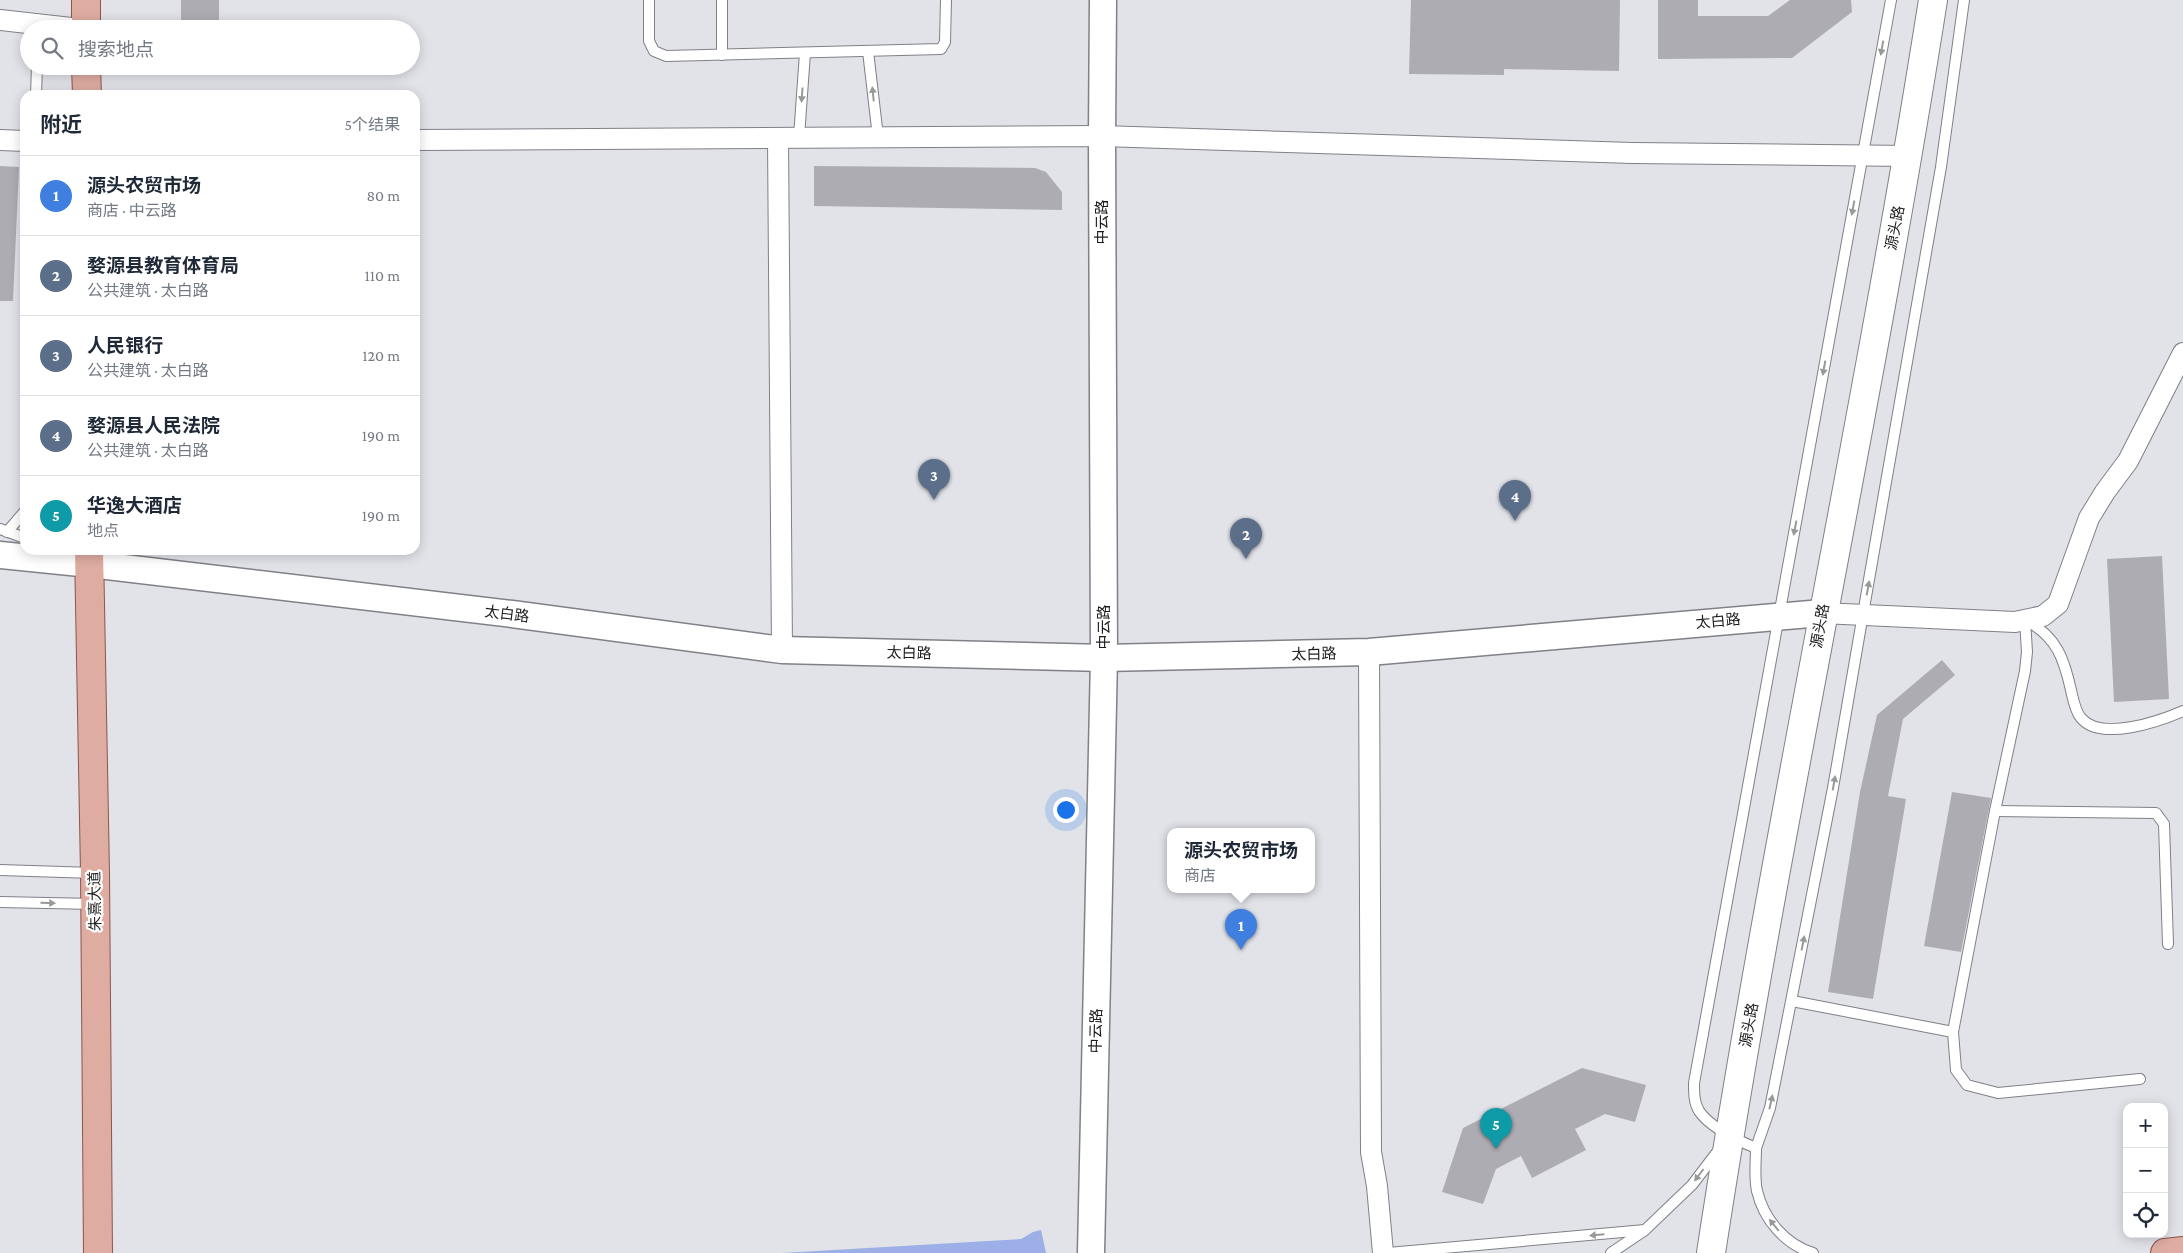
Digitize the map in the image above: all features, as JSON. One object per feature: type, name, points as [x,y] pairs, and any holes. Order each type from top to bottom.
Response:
[{"type":"main road","points":[[86,0],[86,20]]},
{"type":"main road","name":"源头路","points":[[1711,1253],[1729,1136],[1822,613],[1909,156],[1934,0]]},
{"type":"main road","points":[[86,75],[87,90]]},
{"type":"main road","name":"朱熹大道","points":[[89,557],[95,873],[98,1253]]},
{"type":"main road","points":[[2165,1253],[2183,1252]]},
{"type":"street","name":"中云路","points":[[1091,1253],[1104,658],[1103,0]]},
{"type":"street","points":[[0,20],[20,23]]},
{"type":"street","points":[[420,140],[1102,136],[1632,153],[1909,156]]},
{"type":"street","points":[[778,138],[782,650]]},
{"type":"street","points":[[0,140],[20,141]]},
{"type":"street","points":[[1822,613],[2015,622],[2043,616],[2058,604],[2089,518],[2104,492],[2128,461],[2183,352]]},
{"type":"street","name":"太白路","points":[[2,539],[20,543]]},
{"type":"street","name":"太白路","points":[[89,557],[782,650],[1104,658],[1369,652],[1822,613]]},
{"type":"street","points":[[1369,652],[1371,1152],[1377,1186],[1383,1253]]},
{"type":"lane","points":[[649,0],[649,41],[654,51],[666,56],[941,49],[945,42],[946,0]]},
{"type":"lane","points":[[722,0],[722,55]]},
{"type":"lane","points":[[1756,1148],[1729,1136],[1700,1112],[1695,1101],[1694,1083],[1891,0]]},
{"type":"lane","points":[[1813,1253],[1787,1240],[1770,1220],[1757,1191],[1756,1148],[1770,1108],[1833,788],[1941,168],[1964,0]]},
{"type":"lane","points":[[868,51],[878,137]]},
{"type":"lane","points":[[799,137],[805,52]]},
{"type":"lane","points":[[36,75],[36,90]]},
{"type":"lane","points":[[2,539],[20,517]]},
{"type":"lane","points":[[2,539],[20,538]]},
{"type":"lane","points":[[2026,620],[2044,630],[2057,646],[2067,671],[2074,701],[2082,718],[2092,726],[2117,730],[2152,724],[2183,711]]},
{"type":"lane","points":[[2026,620],[2027,652],[2025,671],[1995,811],[1952,1032],[1956,1070],[1967,1084],[1998,1093],[2140,1079]]},
{"type":"lane","points":[[1995,811],[2156,814],[2164,824],[2168,944]]},
{"type":"lane","points":[[0,870],[95,873]]},
{"type":"lane","points":[[0,902],[95,904]]},
{"type":"lane","points":[[1792,1001],[1952,1032]]},
{"type":"lane","points":[[1611,1253],[1645,1230],[1692,1185],[1729,1136]]},
{"type":"lane","points":[[1388,1253],[1645,1230]]},
{"type":"shaded area","points":[[1041,1230],[1046,1253],[782,1253],[1021,1239]]},
{"type":"building","points":[[181,0],[219,0],[219,20],[181,20]]},
{"type":"building","points":[[1411,0],[1620,0],[1619,71],[1504,69],[1504,75],[1409,74]]},
{"type":"building","points":[[1658,0],[1698,0],[1698,16],[1768,16],[1790,0],[1851,0],[1852,12],[1792,58],[1658,59]]},
{"type":"building","points":[[0,166],[19,167],[13,301],[0,301]]},
{"type":"building","points":[[814,166],[1035,168],[1046,172],[1062,192],[1062,210],[814,206]]},
{"type":"building","points":[[2162,556],[2169,699],[2114,702],[2107,559]]},
{"type":"building","points":[[1942,660],[1955,675],[1903,719],[1888,796],[1906,799],[1873,999],[1828,992],[1860,792],[1877,715]]},
{"type":"building","points":[[1952,792],[1991,798],[1961,952],[1924,946]]},
{"type":"building","points":[[1582,1068],[1646,1085],[1635,1122],[1605,1114],[1575,1129],[1586,1150],[1532,1178],[1521,1156],[1496,1169],[1483,1204],[1442,1192],[1463,1128]]},
{"type":"place","name":"人民银行","points":[[934,500]]},
{"type":"place","name":"婺源县人民法院","points":[[1515,521]]},
{"type":"place","name":"婺源县教育体育局","points":[[1246,559]]},
{"type":"place","name":"源头农贸市场","points":[[1241,950]]},
{"type":"place","name":"华逸大酒店","points":[[1496,1149]]}]
